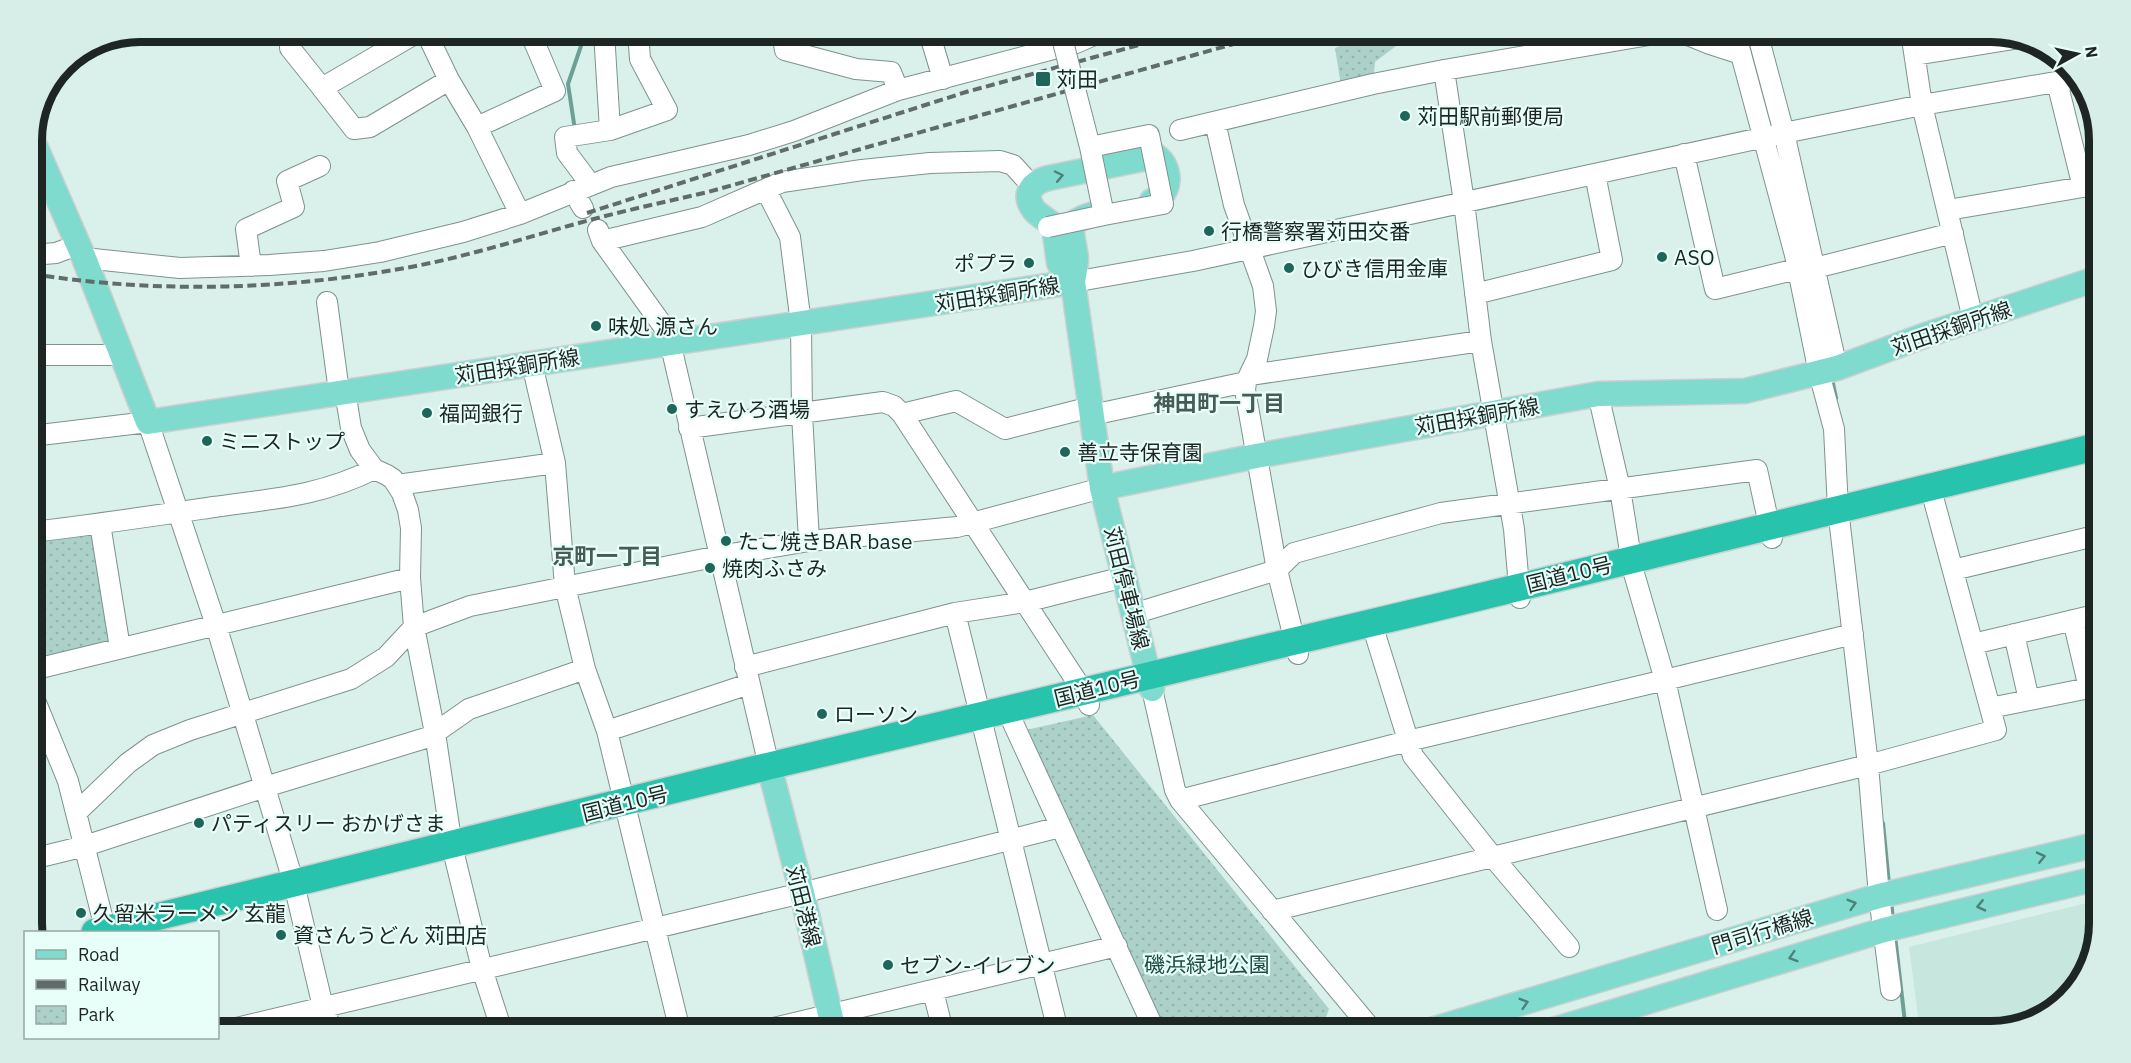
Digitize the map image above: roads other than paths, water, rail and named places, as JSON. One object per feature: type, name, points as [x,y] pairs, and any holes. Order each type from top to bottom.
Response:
[{"type":"highway","name":"国道10号","points":[[106,931],[295,889],[1296,648],[1839,515],[2089,449]]},
{"type":"highway","name":"国道10号","points":[[1839,515],[2089,460]]},
{"type":"highway","name":"国道10号","points":[[1296,648],[1375,634],[1520,592]]},
{"type":"highway","name":"国道10号","points":[[983,723],[1013,723],[1086,698]]},
{"type":"highway","name":"国道10号","points":[[152,931],[295,889]]},
{"type":"main road","points":[[1156,156],[1164,165],[1168,180],[1166,189],[1160,198],[1079,218],[1074,224],[1072,232],[1076,261],[1073,282],[1059,263],[1054,226],[1032,207],[1029,190],[1040,180],[1156,156]]},
{"type":"main road","points":[[42,163],[148,422]]},
{"type":"main road","name":"苅田採銅所線","points":[[148,422],[1073,282],[1102,488],[1256,456],[1598,394],[1745,391],[1828,370],[2089,281]]},
{"type":"main road","name":"苅田停車場線","points":[[1102,488],[1150,682]]},
{"type":"main road","name":"苅田港線","points":[[771,774],[832,1021]]},
{"type":"main road","name":"門司行橋線","points":[[1464,1021],[1879,896],[2089,846]]},
{"type":"main road","name":"門司行橋線","points":[[1586,1021],[1884,930],[2089,881]]},
{"type":"street","points":[[290,42],[290,48],[354,129],[370,127],[449,80]]},
{"type":"street","points":[[322,88],[401,42]]},
{"type":"street","points":[[431,42],[449,80],[477,127],[520,214]]},
{"type":"street","points":[[477,127],[555,91],[534,42]]},
{"type":"street","points":[[605,42],[610,130]]},
{"type":"street","points":[[582,195],[567,153],[566,137],[610,130],[668,110],[639,59],[638,42]]},
{"type":"street","points":[[784,42],[785,50],[856,69],[891,72],[898,90]]},
{"type":"street","points":[[932,42],[943,78]]},
{"type":"street","points":[[1063,42],[1090,147],[1104,215]]},
{"type":"street","points":[[42,254],[80,252],[180,268],[324,261],[380,252],[463,232],[582,195],[611,177],[749,145],[794,131],[898,90],[1078,42]]},
{"type":"street","points":[[1180,130],[1373,84],[1608,42]]},
{"type":"street","points":[[1708,42],[1741,54]]},
{"type":"street","points":[[1738,42],[1762,137],[1806,268]]},
{"type":"street","points":[[1760,42],[1784,133],[1806,268],[1828,370],[1839,515],[1868,765],[1879,896],[1892,990]]},
{"type":"street","points":[[1913,42],[1922,105],[1973,320]]},
{"type":"street","points":[[1915,55],[1969,42]]},
{"type":"street","points":[[1444,70],[1464,202],[1481,341],[1514,529],[1520,592]]},
{"type":"street","points":[[1073,282],[1249,248],[1762,137],[1922,105],[2047,84]]},
{"type":"street","points":[[1948,210],[2083,187],[2057,84]]},
{"type":"street","points":[[1215,122],[1230,190],[1263,286],[1266,311],[1262,341],[1245,390],[1277,570],[1296,648]]},
{"type":"street","points":[[1048,227],[1163,204],[1149,135],[1090,147]]},
{"type":"street","points":[[1684,154],[1715,289],[1953,233]]},
{"type":"street","points":[[771,774],[670,342],[666,330],[600,236],[702,217],[782,182],[862,170],[930,163],[1000,161],[1013,165],[1032,186]]},
{"type":"street","points":[[251,266],[246,230],[294,207],[287,181],[320,166]]},
{"type":"street","points":[[1475,294],[1612,260],[1595,174]]},
{"type":"street","points":[[766,190],[790,237],[801,324],[802,414],[809,541]]},
{"type":"street","points":[[327,302],[342,392],[351,428],[360,450],[374,469],[387,475],[397,485],[406,501],[410,519],[410,578],[414,627],[435,733],[454,851],[482,969],[499,1021]]},
{"type":"street","points":[[902,414],[956,400],[1005,429],[1248,378],[1481,341]]},
{"type":"street","points":[[42,355],[121,355]]},
{"type":"street","points":[[532,364],[555,463],[565,586],[585,669],[607,731],[677,1021]]},
{"type":"street","points":[[1598,394],[1620,489],[1632,565],[1665,680],[1717,910]]},
{"type":"street","points":[[689,428],[883,402],[894,406],[902,414],[1086,698]]},
{"type":"street","points":[[42,435],[148,422],[216,625],[241,714],[265,787],[295,889],[328,1021]]},
{"type":"street","points":[[397,485],[555,463]]},
{"type":"street","points":[[42,531],[310,493],[349,481],[374,469]]},
{"type":"street","points":[[1133,614],[1277,570],[1294,553],[1441,513],[1757,470],[1770,532]]},
{"type":"street","points":[[77,812],[128,763],[153,745],[190,730],[338,684],[363,673],[396,648],[414,627],[470,606],[719,556],[809,541],[957,527],[1102,488]]},
{"type":"street","points":[[1272,911],[1693,806],[1868,765],[1996,730],[1933,496]]},
{"type":"street","points":[[100,524],[120,648]]},
{"type":"street","points":[[1953,570],[2089,537]]},
{"type":"street","points":[[42,668],[410,578]]},
{"type":"street","points":[[607,731],[747,675],[956,613],[1025,602],[1124,578]]},
{"type":"street","points":[[956,613],[1055,1021]]},
{"type":"street","points":[[1972,644],[2089,616]]},
{"type":"street","points":[[2073,620],[2089,671]]},
{"type":"street","points":[[1180,800],[1408,741],[1853,633]]},
{"type":"street","points":[[1375,634],[1413,756],[1492,856],[1569,947]]},
{"type":"street","points":[[2014,634],[2029,700]]},
{"type":"street","points":[[42,857],[85,846],[265,787],[429,737],[469,709],[585,669]]},
{"type":"street","points":[[1150,682],[1175,790],[1180,800],[1364,1021]]},
{"type":"street","points":[[1990,708],[2089,688]]},
{"type":"street","points":[[42,717],[68,781],[77,812],[102,931]]},
{"type":"street","points":[[1013,723],[1150,1021]]},
{"type":"street","points":[[268,1021],[802,893],[1060,828]]},
{"type":"street","points":[[838,1021],[933,991],[1117,946]]},
{"type":"street","points":[[933,991],[940,1021]]},
{"type":"waterway","points":[[575,130],[568,84],[581,42]]},
{"type":"waterway","points":[[1756,67],[1772,130]]},
{"type":"waterway","points":[[1832,379],[1836,398]]},
{"type":"waterway","points":[[1883,823],[1889,884]]},
{"type":"waterway","points":[[1891,900],[1893,920]]},
{"type":"waterway","points":[[1895,936],[1905,1021]]},
{"type":"railway","points":[[587,213],[966,92],[1150,42]]},
{"type":"railway","points":[[42,275],[128,285],[224,286],[321,280],[437,262],[611,214],[708,192],[1240,42]]},
{"type":"place","name":"苅田","points":[[1043,79]]},
{"type":"place","name":"苅田駅前郵便局","points":[[1405,116]]},
{"type":"place","name":"行橋警察署苅田交番","points":[[1209,231]]},
{"type":"place","name":"ASO","points":[[1662,257]]},
{"type":"place","name":"ポプラ","points":[[1029,263]]},
{"type":"place","name":"ひびき信用金庫","points":[[1289,268]]},
{"type":"place","name":"味処 源さん","points":[[596,326]]},
{"type":"place","name":"すえひろ酒場","points":[[672,409]]},
{"type":"place","name":"福岡銀行","points":[[427,413]]},
{"type":"place","name":"ミニストップ","points":[[207,441]]},
{"type":"place","name":"善立寺保育園","points":[[1065,452]]},
{"type":"place","name":"たこ焼きBAR base","points":[[726,541]]},
{"type":"place","name":"焼肉ふさみ","points":[[710,568]]},
{"type":"place","name":"ローソン","points":[[822,714]]},
{"type":"place","name":"パティスリー おかげさま","points":[[199,823]]},
{"type":"place","name":"久留米ラーメン 玄龍","points":[[81,913]]},
{"type":"place","name":"資さんうどん 苅田店","points":[[281,935]]},
{"type":"place","name":"セブン-イレブン","points":[[888,965]]},
{"type":"district","name":"神田町一丁目","points":[[1219,402]]},
{"type":"district","name":"京町一丁目","points":[[607,555]]},
{"type":"park label","name":"磯浜緑地公園","points":[[1207,964]]}]
